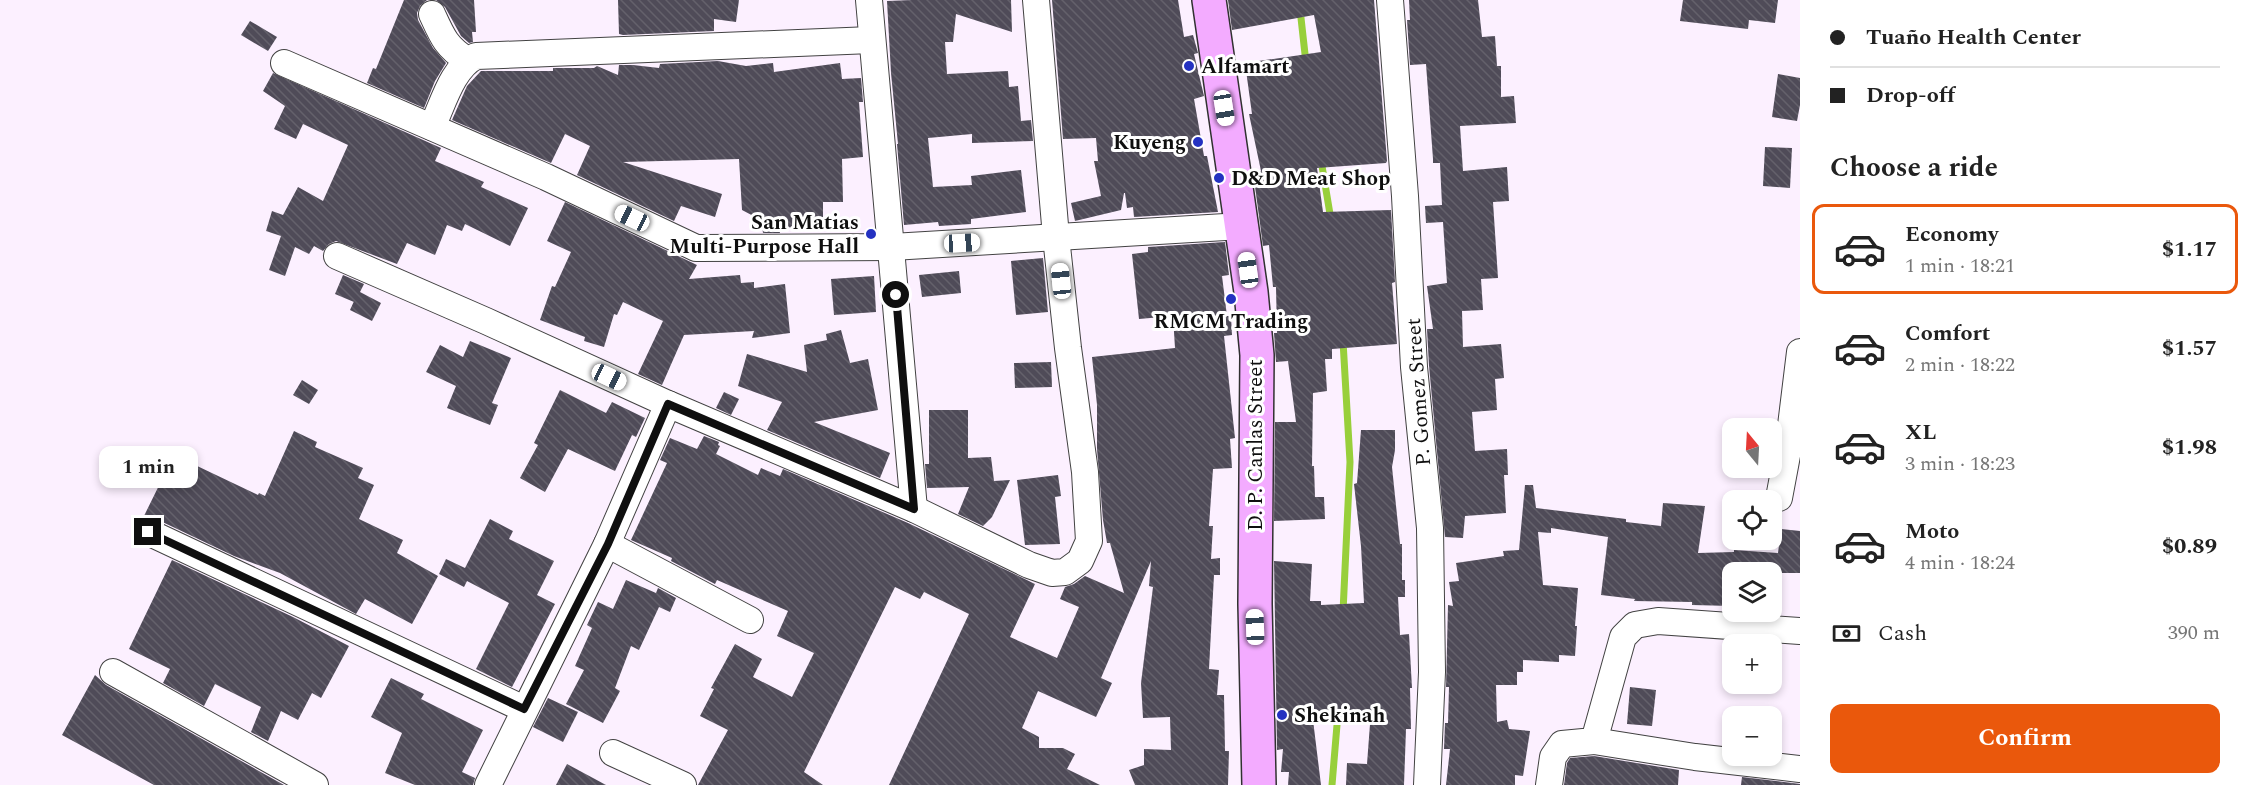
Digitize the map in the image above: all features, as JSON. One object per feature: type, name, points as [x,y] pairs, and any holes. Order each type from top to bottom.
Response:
[{"type":"main road","name":"D. P. Canlas Street","points":[[1209,0],[1251,292],[1257,356],[1255,604],[1259,785]]},
{"type":"street","points":[[869,0],[914,509]]},
{"type":"street","points":[[337,256],[668,404],[914,509],[1029,564],[1052,573],[1065,572],[1080,561],[1089,541],[1085,472],[1056,237],[1036,0]]},
{"type":"street","name":"P. Gomez Street","points":[[1390,0],[1406,196],[1414,367],[1430,528],[1432,672],[1427,785]]},
{"type":"street","points":[[432,14],[442,38],[452,50],[467,60]]},
{"type":"street","points":[[432,127],[456,75],[467,60],[476,56],[871,40]]},
{"type":"street","points":[[284,63],[546,177],[696,248],[892,247],[1242,226]]},
{"type":"street","points":[[1782,490],[1794,450],[1800,352]]},
{"type":"street","points":[[488,785],[608,544],[668,404]]},
{"type":"street","points":[[148,532],[524,709]]},
{"type":"street","points":[[608,544],[750,620]]},
{"type":"street","points":[[1594,741],[1623,637],[1635,626],[1659,621],[1800,631]]},
{"type":"street","points":[[113,672],[315,785]]},
{"type":"street","points":[[1549,785],[1553,757],[1562,744],[1594,741],[1800,770]]},
{"type":"street","points":[[613,753],[682,785]]},
{"type":"building","points":[[404,0],[427,0],[420,6],[417,13],[418,20],[433,48],[446,63],[435,81],[424,108],[367,83],[373,68],[376,69]]},
{"type":"building","points":[[436,0],[474,0],[476,32],[472,32],[473,42],[469,43],[461,36],[445,7]]},
{"type":"building","points":[[618,0],[739,0],[736,22],[714,19],[714,31],[623,35],[619,34]]},
{"type":"building","points":[[1011,0],[1012,32],[956,14],[953,42],[945,42],[947,74],[1008,71],[1009,87],[1018,86],[1021,121],[1031,120],[1033,141],[972,143],[972,134],[928,138],[933,187],[972,185],[971,176],[1021,170],[1026,212],[971,219],[971,224],[939,226],[938,222],[904,225],[887,1]]},
{"type":"building","points":[[1052,0],[1178,0],[1184,37],[1193,35],[1198,53],[1194,54],[1204,96],[1194,99],[1204,156],[1207,156],[1218,212],[1134,217],[1133,207],[1127,208],[1124,193],[1121,210],[1075,221],[1071,203],[1101,196],[1094,161],[1098,161],[1096,138],[1063,139]]},
{"type":"building","points":[[1228,0],[1374,0],[1387,161],[1386,163],[1317,168],[1323,212],[1391,210],[1395,282],[1392,283],[1397,344],[1332,349],[1332,359],[1325,359],[1327,391],[1313,393],[1312,466],[1314,466],[1315,497],[1324,497],[1325,519],[1274,521],[1275,422],[1296,422],[1288,361],[1276,362],[1274,333],[1277,333],[1276,287],[1273,287],[1269,245],[1263,246],[1253,172],[1261,171],[1249,114],[1252,114],[1245,63],[1321,52],[1314,15],[1232,30]]},
{"type":"building","points":[[1409,0],[1478,0],[1482,37],[1495,36],[1497,66],[1501,66],[1501,97],[1514,96],[1516,123],[1460,126],[1463,171],[1507,167],[1509,201],[1493,202],[1498,278],[1481,279],[1483,310],[1462,311],[1463,347],[1501,344],[1504,378],[1495,379],[1497,410],[1472,412],[1475,451],[1507,449],[1508,475],[1504,475],[1506,513],[1465,516],[1463,538],[1445,537],[1429,366],[1427,329],[1433,329],[1427,286],[1447,283],[1443,222],[1426,223],[1425,206],[1442,205],[1440,163],[1433,163],[1426,64],[1410,65],[1407,20],[1410,20]]},
{"type":"building","points":[[1683,0],[1778,0],[1775,23],[1749,20],[1748,29],[1680,21]]},
{"type":"building","points":[[250,21],[277,37],[268,51],[241,35]]},
{"type":"building","points":[[718,61],[746,66],[773,63],[774,72],[840,63],[842,79],[861,78],[863,102],[859,102],[863,157],[842,159],[843,202],[823,202],[823,222],[807,220],[802,230],[778,225],[780,233],[763,233],[761,220],[742,210],[739,159],[623,162],[722,194],[715,217],[681,206],[674,221],[577,175],[590,146],[565,134],[551,163],[452,120],[467,86],[481,71],[553,71],[553,68],[594,68],[597,66],[618,75],[619,65],[659,68],[660,64]]},
{"type":"building","points":[[273,73],[441,148],[435,161],[484,182],[481,187],[528,208],[510,246],[465,224],[462,231],[447,225],[435,255],[407,243],[397,264],[336,241],[329,244],[323,251],[314,246],[309,254],[295,247],[285,276],[269,270],[281,236],[266,231],[272,211],[283,215],[298,187],[323,201],[348,145],[303,124],[296,139],[274,129],[285,106],[263,91]]},
{"type":"building","points":[[1778,74],[1800,78],[1800,105],[1797,121],[1772,117]]},
{"type":"building","points":[[1765,147],[1792,148],[1790,188],[1763,186]]},
{"type":"building","points":[[565,202],[697,265],[689,279],[740,275],[741,283],[754,282],[754,288],[785,284],[790,333],[752,338],[754,331],[684,335],[662,385],[638,374],[663,321],[623,302],[617,315],[614,314],[604,347],[584,341],[585,337],[540,320],[552,286],[555,287],[571,252],[547,241]]},
{"type":"building","points":[[1225,242],[1229,275],[1222,276],[1227,316],[1231,316],[1232,335],[1224,336],[1235,438],[1230,439],[1232,468],[1213,469],[1209,526],[1213,526],[1211,559],[1220,558],[1220,575],[1214,575],[1209,669],[1219,670],[1217,695],[1224,695],[1225,751],[1229,751],[1228,785],[1135,785],[1129,770],[1144,765],[1144,749],[1171,750],[1170,717],[1143,718],[1141,683],[1153,587],[1149,586],[1151,561],[1101,678],[1112,683],[1096,717],[1038,691],[1022,728],[1039,737],[1039,748],[1063,748],[1075,754],[1067,769],[1100,785],[889,785],[969,614],[924,592],[920,599],[895,587],[804,772],[823,785],[698,785],[728,730],[700,716],[714,689],[711,688],[735,644],[762,659],[753,677],[792,697],[814,653],[777,636],[788,611],[717,580],[715,584],[671,561],[672,558],[631,540],[667,463],[660,460],[670,438],[697,449],[704,436],[719,442],[720,446],[716,454],[758,475],[761,468],[780,476],[783,469],[908,523],[1035,584],[1010,637],[1057,658],[1079,607],[1060,599],[1065,587],[1085,576],[1124,593],[1110,543],[1107,543],[1103,520],[1092,357],[1175,348],[1173,316],[1139,319],[1132,254],[1148,252],[1148,247]]},
{"type":"building","points":[[1043,258],[1048,312],[1016,315],[1011,261]]},
{"type":"building","points":[[959,271],[961,293],[922,297],[919,275]]},
{"type":"building","points":[[343,275],[364,284],[360,292],[381,303],[372,321],[350,310],[354,302],[335,294]]},
{"type":"building","points":[[874,276],[876,312],[834,315],[831,279]]},
{"type":"building","points":[[841,330],[850,363],[868,359],[878,410],[814,422],[890,453],[880,478],[767,430],[782,402],[738,386],[747,354],[807,372],[804,345],[827,340],[826,334]]},
{"type":"building","points":[[470,341],[511,358],[492,403],[498,405],[490,425],[447,408],[456,386],[426,372],[440,345],[463,357]]},
{"type":"building","points":[[1051,362],[1052,387],[1015,388],[1014,363]]},
{"type":"building","points":[[302,380],[318,390],[309,404],[293,395]]},
{"type":"building","points":[[560,390],[606,413],[612,402],[645,418],[636,437],[632,435],[615,471],[568,449],[545,492],[520,478],[538,445],[534,443]]},
{"type":"building","points":[[724,392],[739,399],[731,415],[716,408]]},
{"type":"building","points":[[929,410],[968,410],[968,458],[991,457],[994,481],[1010,480],[992,517],[983,526],[958,514],[969,487],[927,488],[925,464],[929,464]]},
{"type":"building","points":[[1361,430],[1395,430],[1392,467],[1400,544],[1402,544],[1402,580],[1405,580],[1405,597],[1398,597],[1400,635],[1409,634],[1412,688],[1410,688],[1411,729],[1406,729],[1404,785],[1346,785],[1347,763],[1367,764],[1370,724],[1313,720],[1321,785],[1288,785],[1289,772],[1281,772],[1283,749],[1277,750],[1274,561],[1312,564],[1310,601],[1321,601],[1321,605],[1364,603],[1354,484],[1357,483]]},
{"type":"building","points":[[294,431],[317,442],[315,447],[363,468],[358,478],[374,485],[359,519],[403,540],[397,553],[438,576],[412,624],[365,599],[356,614],[280,573],[234,556],[154,518],[143,518],[174,455],[258,495],[259,493],[265,496]]},
{"type":"building","points":[[1058,475],[1061,496],[1055,497],[1060,544],[1025,545],[1017,480]]},
{"type":"building","points":[[1525,485],[1533,485],[1536,508],[1626,519],[1626,522],[1661,526],[1663,503],[1705,506],[1698,553],[1734,552],[1734,550],[1778,553],[1778,550],[1782,550],[1782,529],[1800,531],[1800,573],[1782,573],[1782,562],[1722,562],[1722,606],[1692,605],[1692,602],[1634,601],[1635,599],[1601,595],[1608,537],[1551,528],[1551,533],[1538,532],[1543,585],[1578,588],[1575,656],[1559,655],[1559,662],[1523,660],[1523,672],[1517,672],[1517,685],[1496,685],[1497,722],[1507,720],[1509,729],[1530,731],[1523,776],[1515,775],[1515,785],[1446,785],[1450,749],[1444,749],[1445,723],[1448,723],[1449,687],[1446,687],[1448,605],[1453,606],[1449,582],[1459,581],[1456,563],[1504,556],[1503,551],[1519,550]]},
{"type":"building","points":[[490,519],[513,531],[509,539],[554,561],[537,595],[555,604],[512,687],[476,669],[509,603],[467,581],[464,587],[439,574],[446,559],[465,568]]},
{"type":"building","points":[[172,560],[349,646],[321,698],[312,693],[298,720],[281,711],[268,741],[251,732],[261,707],[215,684],[204,706],[163,683],[170,669],[129,649]]},
{"type":"building","points":[[626,580],[656,593],[658,588],[676,598],[670,612],[659,607],[639,650],[631,646],[615,688],[620,691],[603,723],[566,704],[584,670],[575,666],[592,628],[587,625],[598,602],[613,609]]},
{"type":"building","points":[[95,675],[106,685],[284,785],[154,785],[62,735]]},
{"type":"building","points":[[391,678],[424,694],[421,699],[483,730],[462,772],[475,778],[473,785],[415,785],[385,773],[402,733],[371,717]]},
{"type":"building","points":[[1630,687],[1656,690],[1652,726],[1627,724]]},
{"type":"building","points":[[548,698],[578,712],[563,742],[533,727]]},
{"type":"building","points":[[1594,756],[1679,770],[1678,785],[1564,785],[1567,763],[1570,758]]},
{"type":"building","points":[[567,764],[606,785],[556,785]]},
{"type":"building","points":[[1742,777],[1800,784],[1800,785],[1741,785]]},
{"type":"waterway","points":[[1299,0],[1306,63]]},
{"type":"waterway","points":[[1321,160],[1331,220]]},
{"type":"waterway","points":[[1343,341],[1350,462],[1343,612]]},
{"type":"waterway","points":[[1332,785],[1338,713]]},
{"type":"place","name":"Alfamart","points":[[1189,66]]},
{"type":"place","name":"Kuyeng","points":[[1198,142]]},
{"type":"place","name":"D&D Meat Shop","points":[[1219,178]]},
{"type":"place","name":"San Matias Multi-Purpose Hall","points":[[871,234]]},
{"type":"place","name":"RMCM Trading","points":[[1231,299]]},
{"type":"place","name":"Shekinah","points":[[1282,715]]},
{"type":"route","points":[[148,532],[524,709],[608,544],[668,404],[914,509],[896,295]]}]
